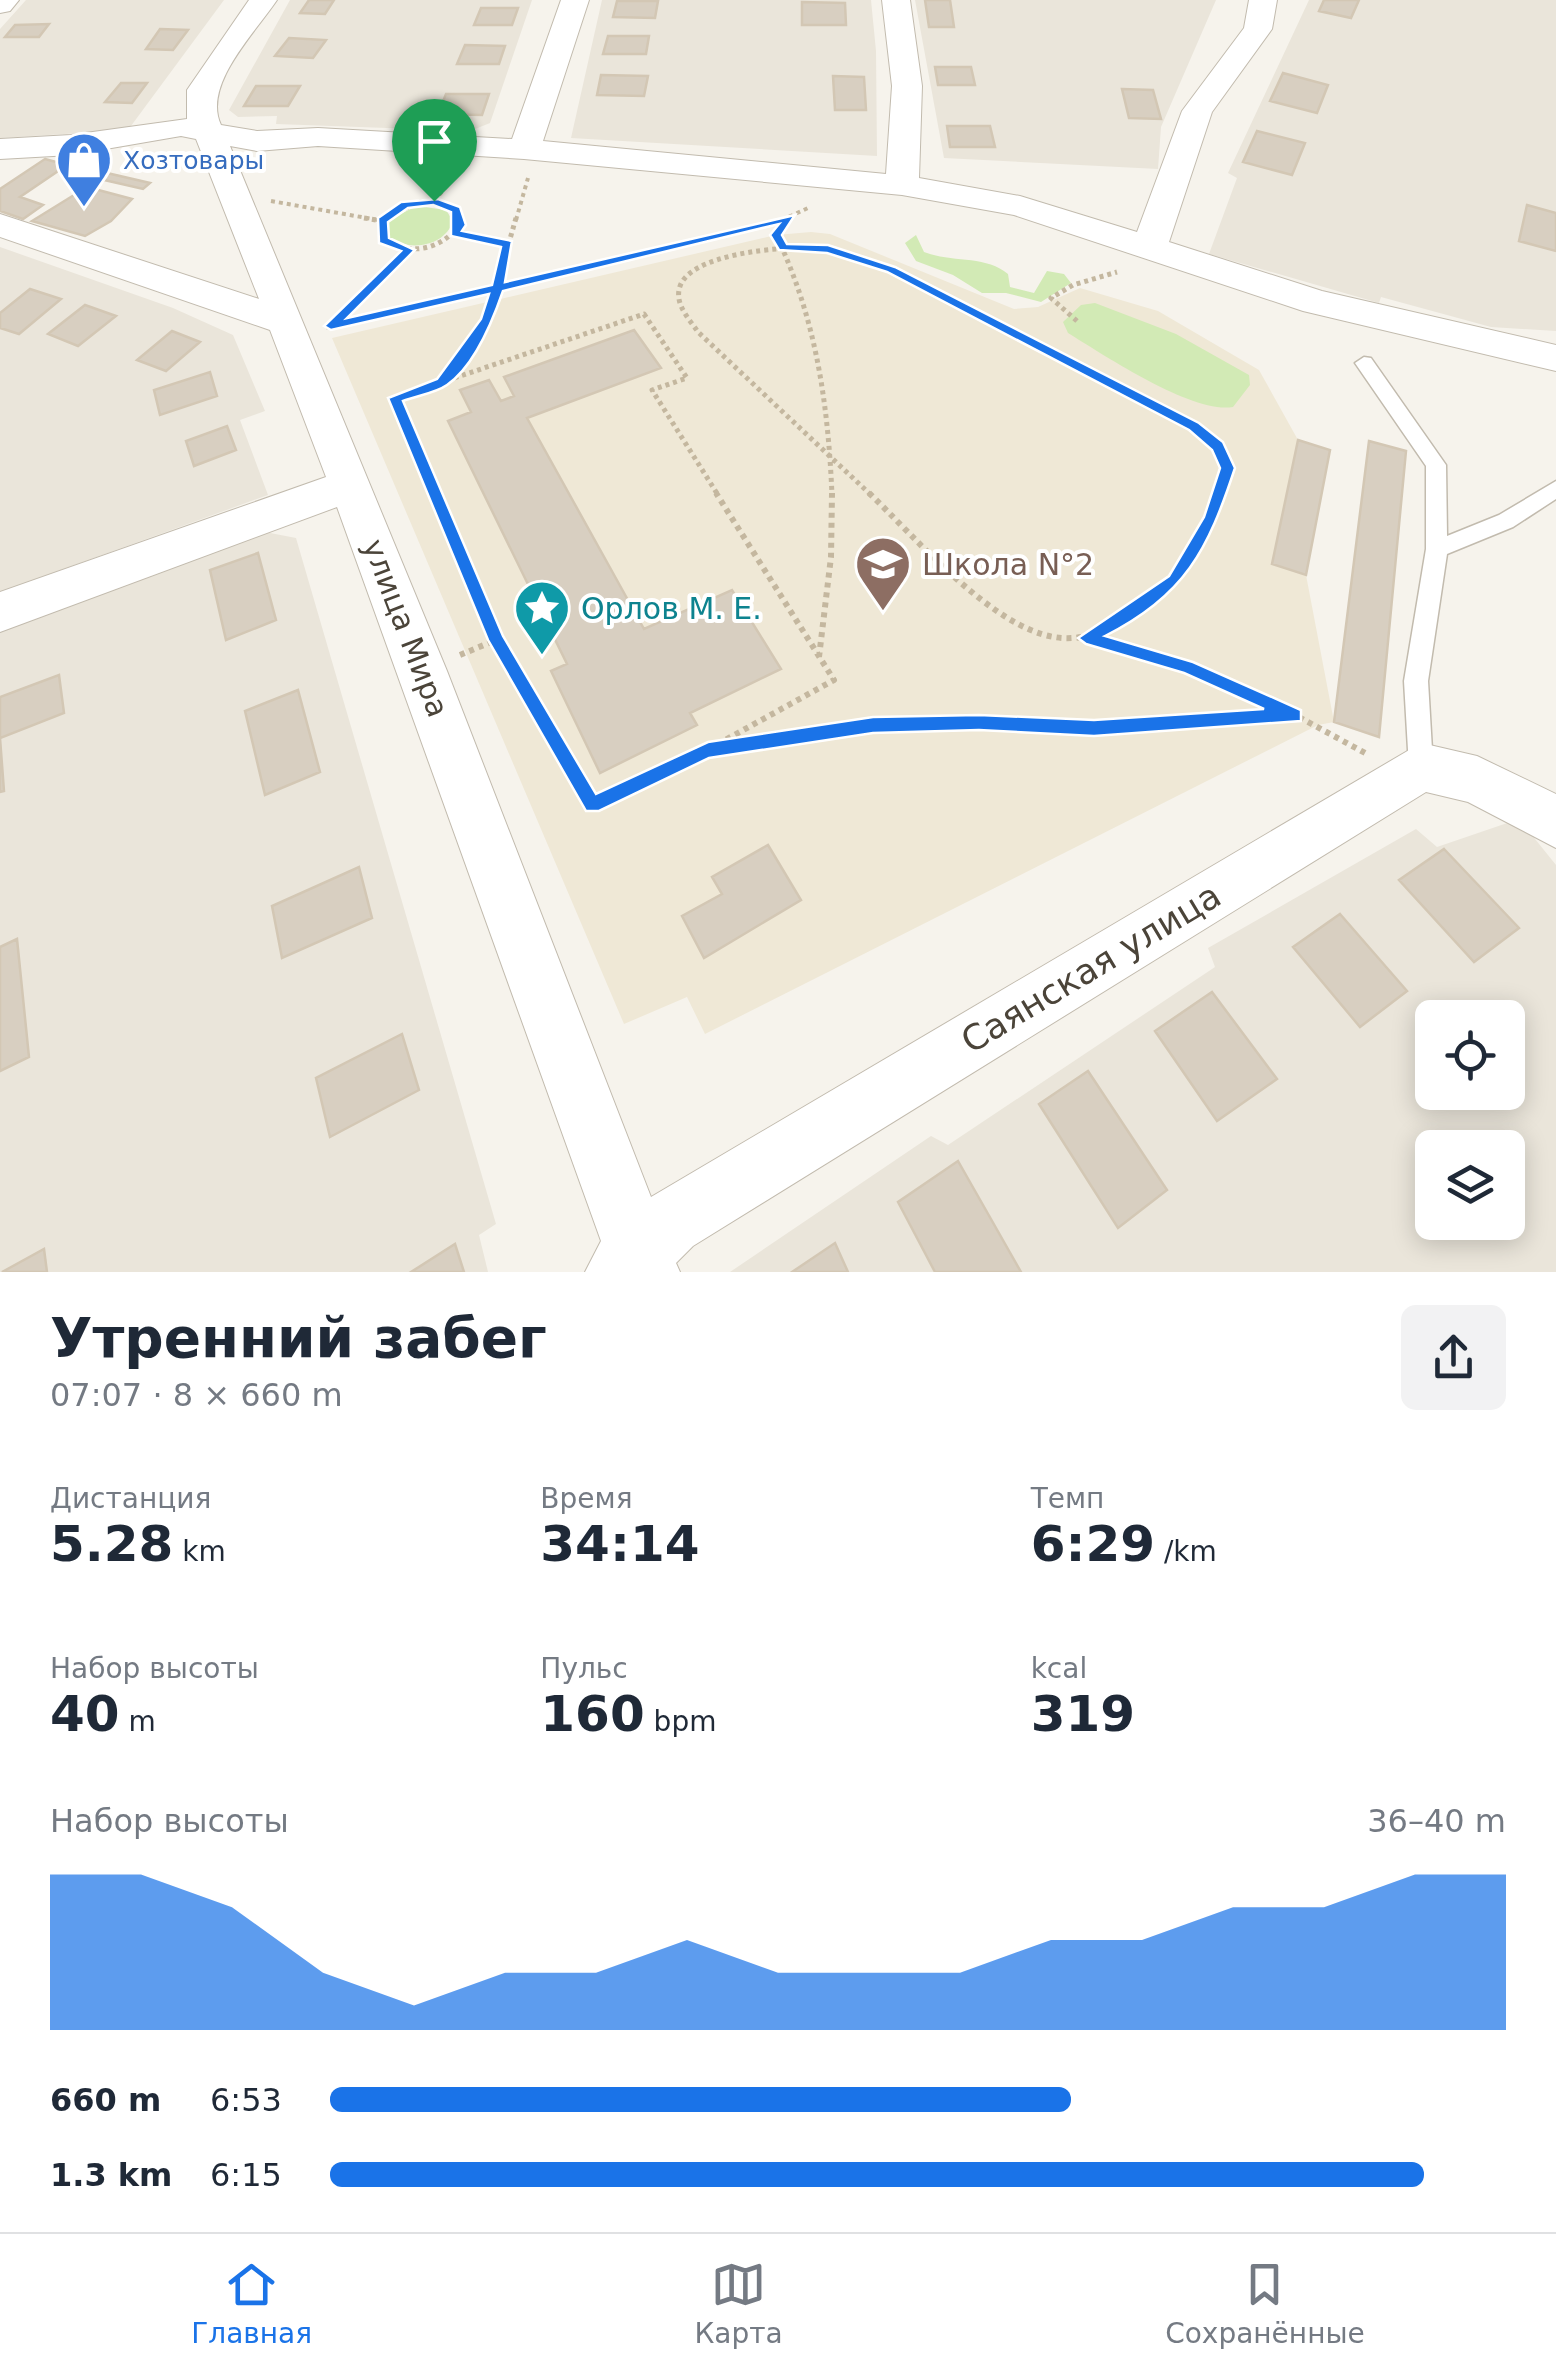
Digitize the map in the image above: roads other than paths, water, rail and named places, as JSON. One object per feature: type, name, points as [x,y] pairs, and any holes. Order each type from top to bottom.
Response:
[{"type":"street","name":"улица Мира","points":[[262,0],[202,90],[198,112],[310,326],[351,484],[634,1264]]},
{"type":"street","points":[[526,162],[575,0]]},
{"type":"street","points":[[896,0],[908,86],[902,185]]},
{"type":"street","points":[[1149,248],[1197,111],[1258,29],[1264,0]]},
{"type":"street","points":[[0,150],[71,145],[181,127],[257,141],[318,137],[526,162],[902,185],[1020,206],[1316,302],[1556,358]]},
{"type":"street","points":[[0,225],[310,326]]},
{"type":"street","points":[[0,612],[351,484]]},
{"type":"street","points":[[1422,767],[1477,780],[1556,822]]},
{"type":"street","name":"Саянская улица","points":[[634,1264],[670,1223],[1422,767]]},
{"type":"lane","points":[[1364,363],[1436,464],[1438,549],[1424,612],[1416,681],[1422,767]]},
{"type":"lane","points":[[1438,549],[1506,521],[1556,489]]},
{"type":"place","name":"Хозтовары","points":[[84,209]]},
{"type":"place","name":"Школа N°2","points":[[883,613]]},
{"type":"place","name":"Орлов М. Е.","points":[[542,657]]}]
